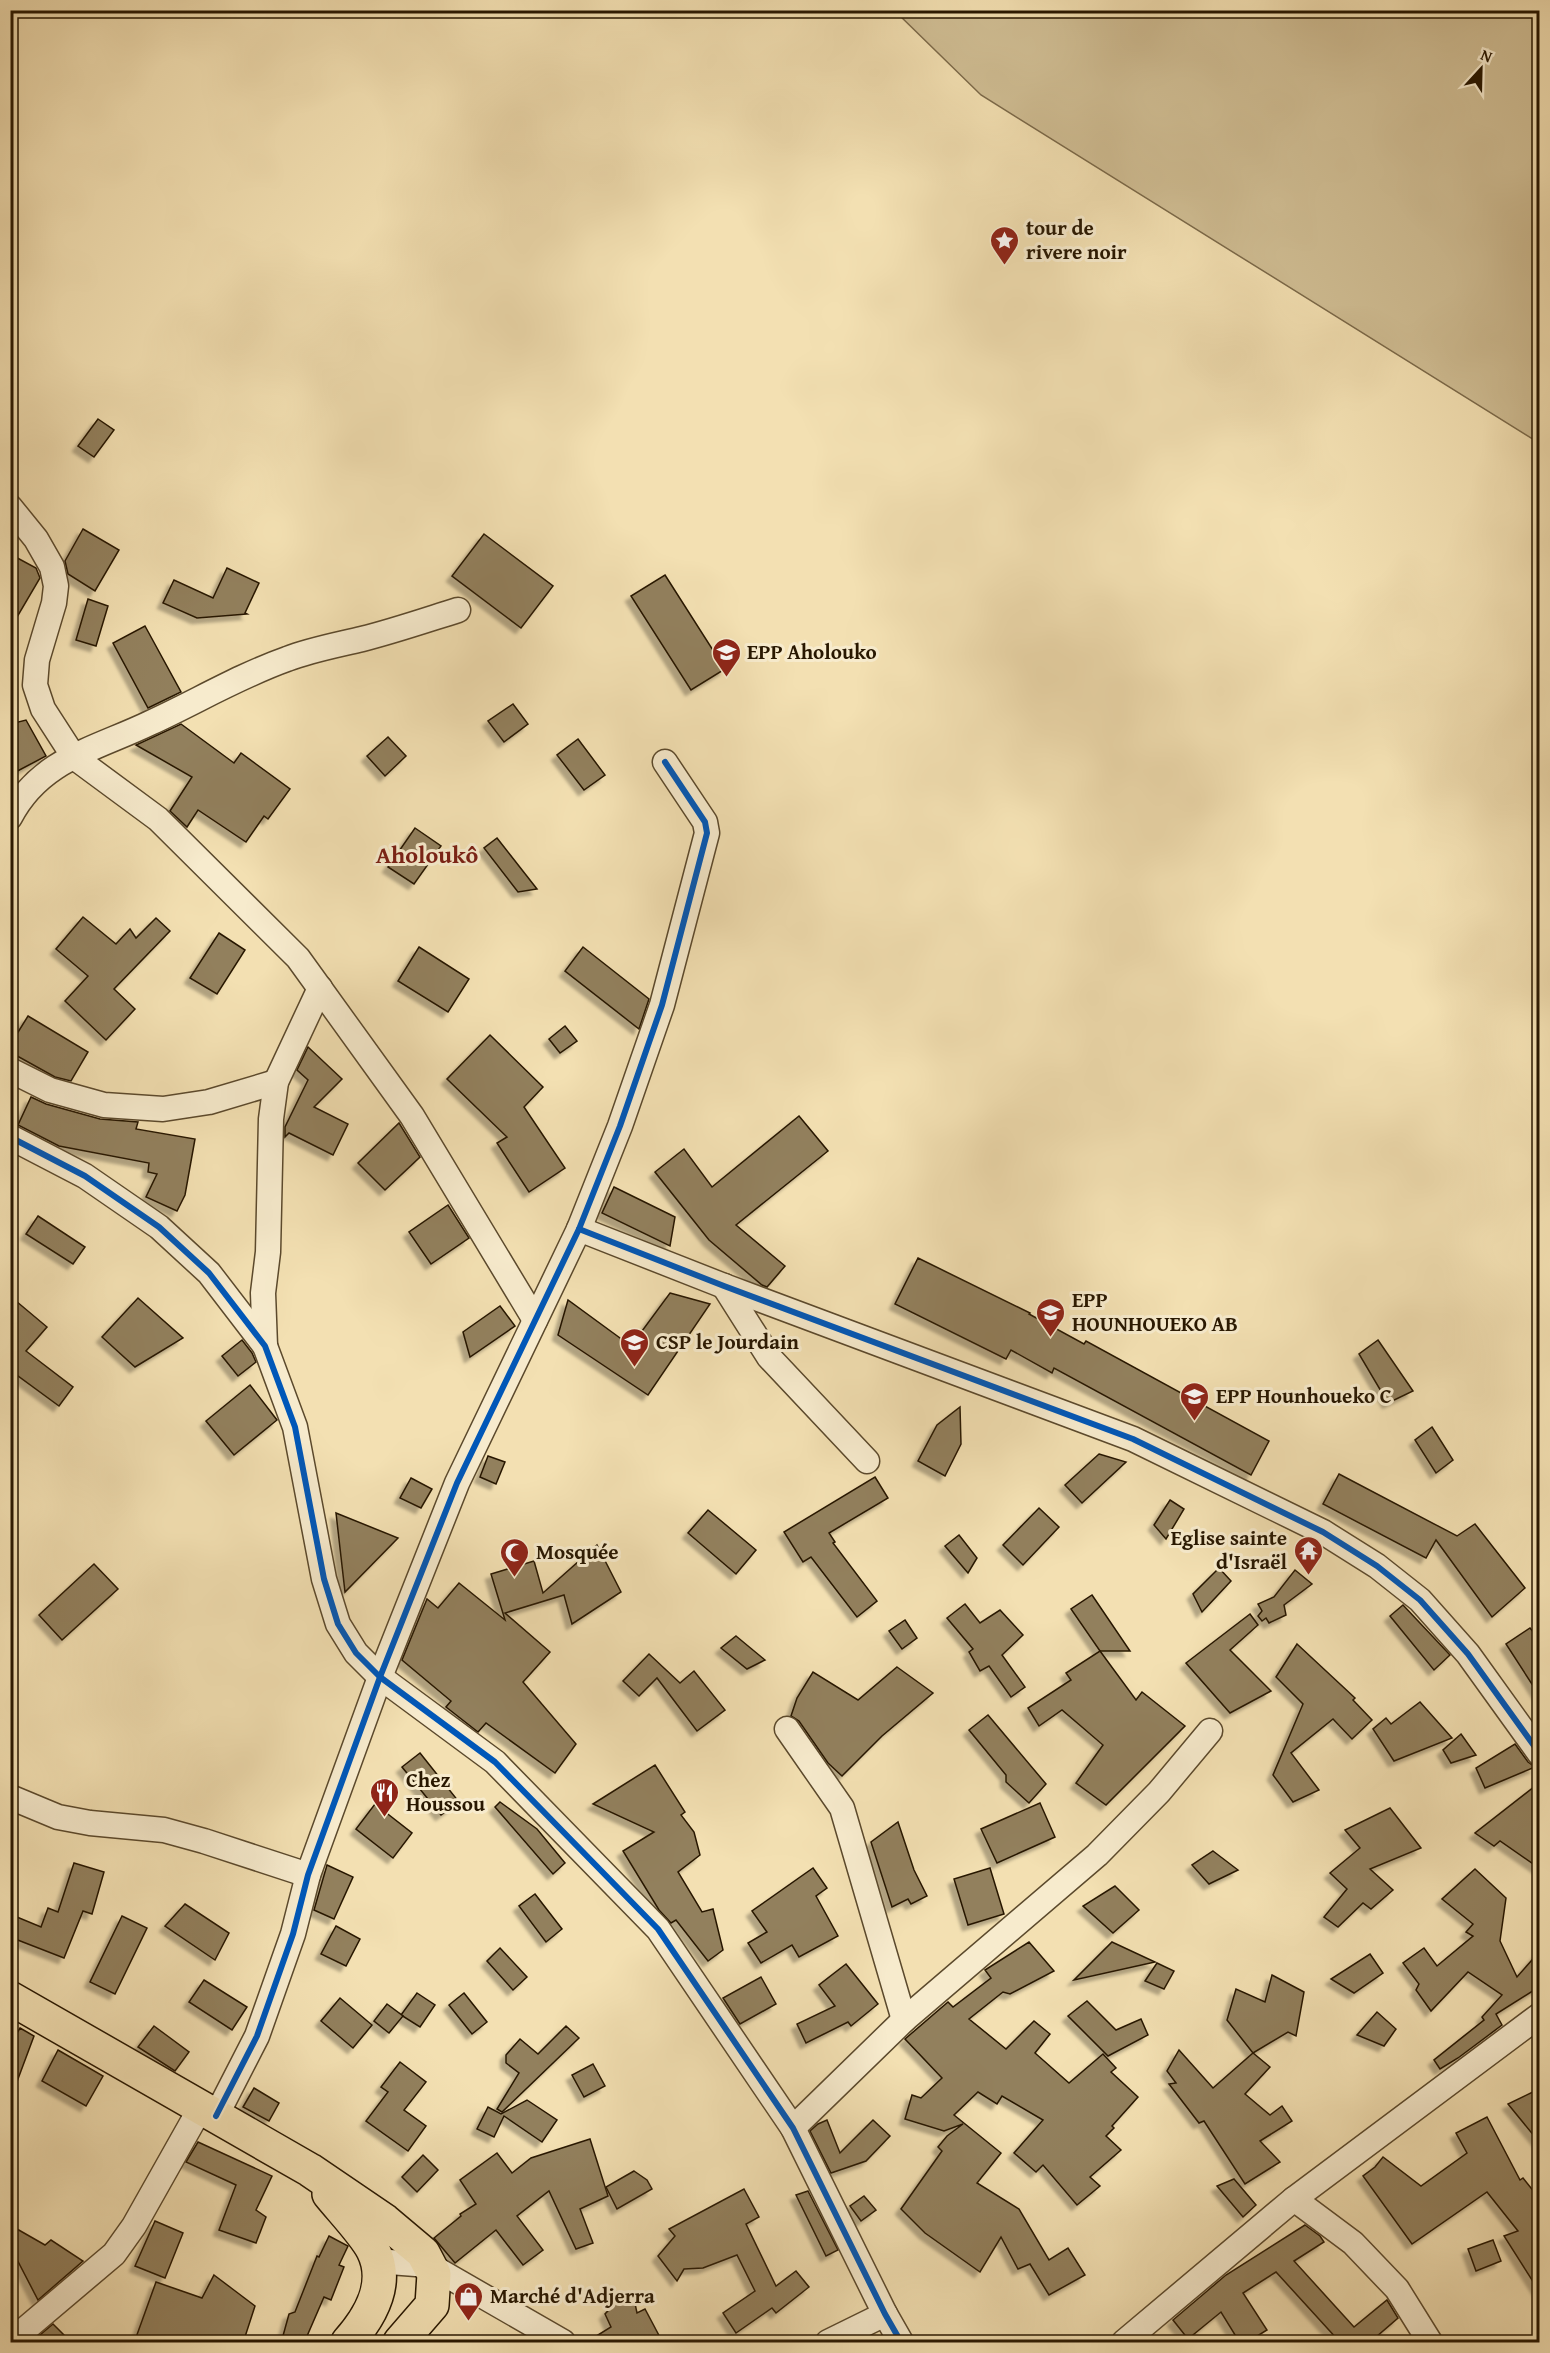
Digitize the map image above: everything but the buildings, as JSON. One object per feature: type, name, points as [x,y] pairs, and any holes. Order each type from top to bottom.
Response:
[{"type":"main road","points":[[10,1998],[309,2169],[385,2221],[423,2253],[434,2274],[432,2306],[400,2343]]},
{"type":"main road","points":[[309,2169],[373,2250],[380,2276],[376,2298],[364,2323],[348,2343]]},
{"type":"street","points":[[10,507],[36,539],[52,567],[56,586],[54,603],[37,660],[35,685],[43,710],[74,757],[158,819],[298,958],[412,1116],[535,1320]]},
{"type":"street","points":[[10,817],[32,785],[53,767],[288,658],[382,634],[458,610]]},
{"type":"street","points":[[10,2342],[114,2254],[209,2112],[261,2025],[293,1934],[308,1875],[380,1677],[457,1483],[579,1229],[624,1115],[662,1005],[707,832],[705,822],[665,762]]},
{"type":"street","points":[[265,1346],[263,1293],[268,1252],[271,1119],[276,1082],[320,988]]},
{"type":"street","points":[[10,1070],[50,1090],[104,1105],[163,1109],[209,1102],[276,1082]]},
{"type":"street","points":[[10,1137],[85,1176],[159,1227],[210,1274],[265,1346],[295,1427],[324,1578],[338,1624],[356,1653],[380,1677],[495,1762],[658,1929],[793,2128],[885,2314],[902,2343]]},
{"type":"street","points":[[579,1229],[724,1286],[1133,1439],[1323,1532],[1377,1566],[1420,1600],[1468,1654],[1539,1754]]},
{"type":"street","points":[[724,1286],[768,1357],[867,1461]]},
{"type":"street","points":[[788,1729],[842,1808],[904,2020]]},
{"type":"street","points":[[793,2128],[904,2020],[1097,1855],[1159,1792],[1210,1731]]},
{"type":"street","points":[[10,1797],[58,1818],[164,1830],[308,1875]]},
{"type":"street","points":[[1124,2343],[1294,2199],[1539,2015]]},
{"type":"street","points":[[1294,2199],[1353,2243],[1396,2289],[1430,2343]]},
{"type":"street","points":[[376,2261],[429,2265],[563,2343]]},
{"type":"street","points":[[828,2343],[885,2314]]},
{"type":"shaded area","points":[[895,11],[1539,11],[1539,443],[981,95]]},
{"type":"cycle path","points":[[216,2116],[257,2036],[293,1934],[308,1875],[380,1677],[457,1483],[579,1229],[620,1126],[662,1005],[707,833],[705,822],[665,762]]},
{"type":"cycle path","points":[[10,1137],[85,1176],[159,1227],[209,1273],[265,1346],[295,1427],[324,1579],[338,1624],[356,1653],[380,1677],[495,1762],[658,1929],[793,2128],[901,2342]]},
{"type":"cycle path","points":[[579,1229],[724,1286],[1133,1439],[1323,1532],[1377,1566],[1420,1600],[1468,1654],[1540,1754]]},
{"type":"place","name":"tour de rivere noir","points":[[1005,266]]},
{"type":"place","name":"EPP Aholouko","points":[[726,678]]},
{"type":"place","name":"EPP HOUNHOUEKO AB","points":[[1051,1338]]},
{"type":"place","name":"CSP le Jourdain","points":[[635,1368]]},
{"type":"place","name":"EPP Hounhoueko C","points":[[1195,1422]]},
{"type":"place","name":"Eglise sainte d'Israël","points":[[1308,1576]]},
{"type":"place","name":"Mosquée","points":[[515,1578]]},
{"type":"place","name":"Chez Houssou","points":[[385,1818]]},
{"type":"place","name":"Marché d'Adjerra","points":[[469,2322]]},
{"type":"district","name":"Aholoukô","points":[[427,855]]}]
